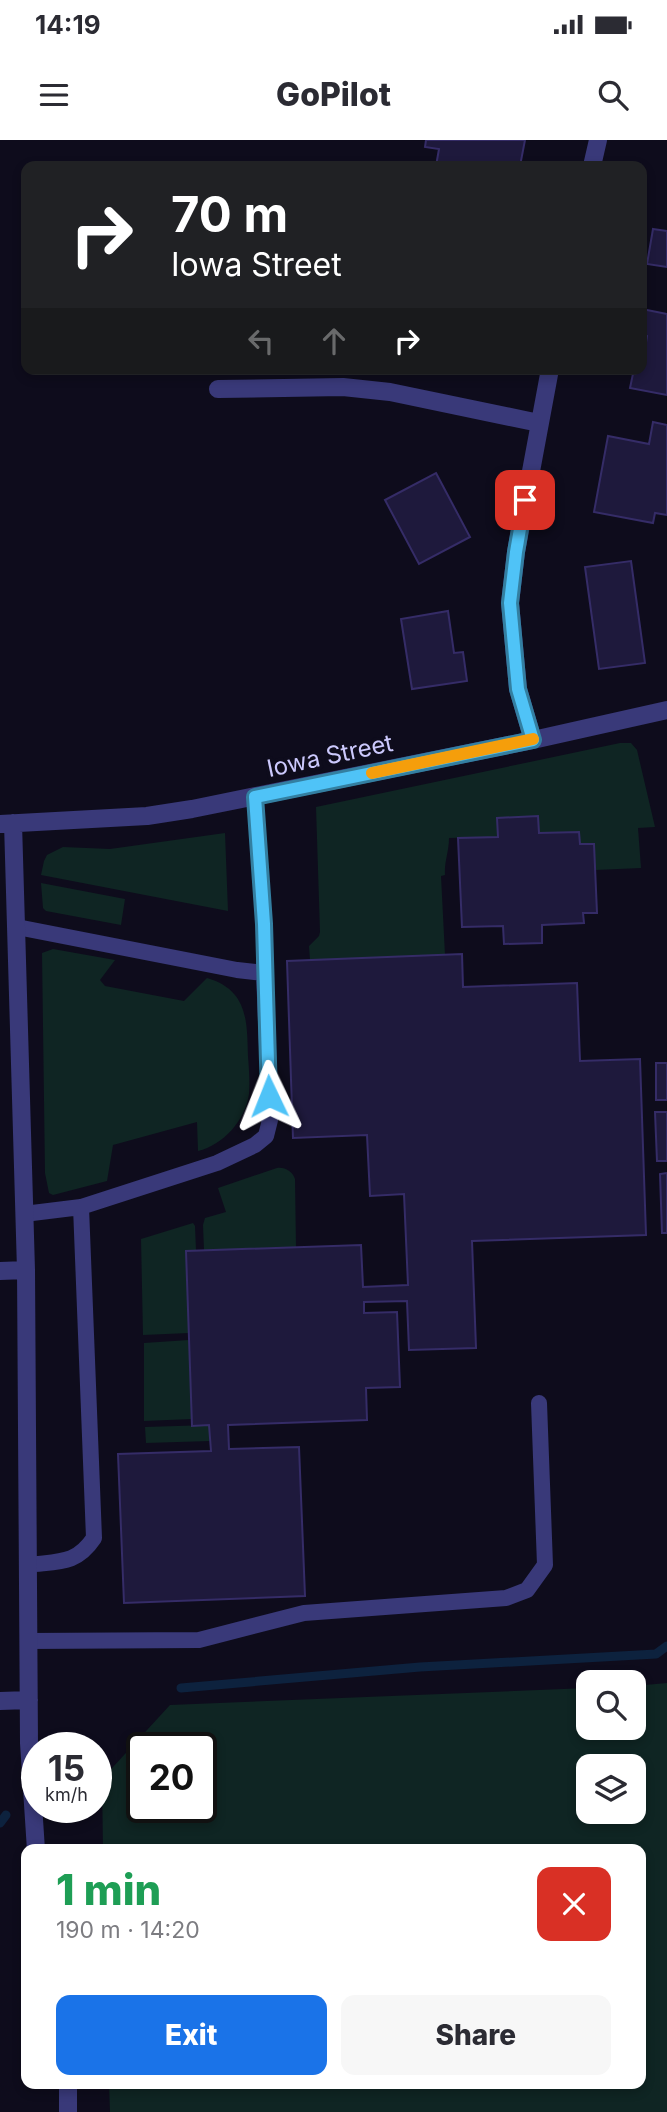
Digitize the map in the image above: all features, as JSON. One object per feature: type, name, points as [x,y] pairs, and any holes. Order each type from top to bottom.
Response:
[{"type":"street","points":[[593,161],[598,140]]},
{"type":"street","points":[[533,740],[518,689],[510,603],[516,552],[549,375]]},
{"type":"street","points":[[218,389],[342,387],[390,392],[539,423]]},
{"type":"street","name":"Iowa Street","points":[[7,823],[147,816],[255,797],[667,710]]},
{"type":"street","points":[[7,823],[18,927],[26,1270],[29,1700],[35,1844]]},
{"type":"street","points":[[0,1271],[26,1270]]},
{"type":"street","points":[[0,1701],[29,1700]]},
{"type":"street","points":[[68,2089],[68,2112]]},
{"type":"lane","points":[[24,1214],[81,1208],[216,1163],[255,1145],[266,1136],[270,1120],[264,924],[255,797]]},
{"type":"lane","points":[[18,927],[264,974]]},
{"type":"lane","points":[[28,1565],[71,1560],[85,1551],[94,1538],[81,1208]]},
{"type":"lane","points":[[28,1641],[200,1640],[304,1614],[506,1598],[527,1590],[545,1565],[539,1403]]},
{"type":"green space","points":[[620,743],[631,743],[637,750],[655,827],[638,828],[641,868],[595,870],[594,844],[580,844],[579,832],[539,833],[538,816],[498,837],[449,838],[445,875],[441,876],[445,955],[310,960],[309,946],[320,932],[316,807]]},
{"type":"green space","points":[[225,833],[228,911],[41,875],[47,855],[63,847],[110,849]]},
{"type":"green space","points":[[41,883],[125,899],[121,925],[46,911],[43,908]]},
{"type":"green space","points":[[53,949],[115,960],[100,980],[105,986],[184,1001],[207,978],[231,990],[243,1008],[245,1019],[249,1089],[243,1113],[224,1137],[198,1151],[197,1122],[113,1145],[107,1181],[53,1195],[49,1193],[45,1173],[42,953]]},
{"type":"green space","points":[[277,1168],[288,1170],[295,1179],[296,1247],[204,1250],[205,1218],[226,1212],[218,1188]]},
{"type":"green space","points":[[193,1223],[196,1250],[186,1251],[189,1333],[143,1335],[141,1239]]},
{"type":"green space","points":[[189,1340],[192,1419],[144,1421],[144,1343]]},
{"type":"green space","points":[[209,1425],[210,1441],[146,1443],[145,1427]]},
{"type":"green space","points":[[667,1683],[667,2112],[110,2112],[109,2089],[646,2089],[646,1844],[103,1844],[103,1823],[112,1823],[112,1768],[126,1753],[126,1823],[217,1823],[217,1732],[145,1732],[170,1705],[576,1688],[576,1740],[646,1740],[646,1685]]},
{"type":"building","points":[[426,140],[525,140],[521,161],[437,161],[439,149],[425,147]]},
{"type":"building","points":[[653,229],[667,231],[667,267],[647,264]]},
{"type":"building","points":[[647,310],[667,314],[667,395],[630,388],[633,375],[647,375]]},
{"type":"building","points":[[653,422],[667,425],[667,515],[655,513],[653,523],[594,512],[608,436],[649,444]]},
{"type":"building","points":[[436,473],[470,537],[419,564],[385,500]]},
{"type":"building","points":[[631,561],[645,663],[599,669],[585,567]]},
{"type":"building","points":[[448,611],[454,653],[463,652],[467,681],[412,689],[401,619]]},
{"type":"building","points":[[538,816],[539,833],[579,832],[580,844],[594,844],[597,913],[583,913],[584,923],[542,925],[542,943],[504,944],[503,926],[462,927],[458,838],[498,837],[497,818]]},
{"type":"building","points":[[462,954],[463,987],[577,983],[580,1061],[640,1059],[646,1235],[472,1241],[476,1348],[409,1350],[407,1301],[364,1302],[364,1313],[397,1312],[400,1387],[366,1388],[367,1420],[228,1425],[229,1449],[299,1447],[305,1596],[124,1603],[118,1454],[211,1451],[209,1425],[192,1426],[186,1251],[361,1245],[363,1287],[408,1285],[404,1194],[370,1196],[367,1135],[293,1138],[287,961]]},
{"type":"building","points":[[656,1063],[667,1063],[667,1100],[656,1100]]},
{"type":"building","points":[[655,1112],[667,1112],[667,1161],[657,1161]]},
{"type":"building","points":[[667,1173],[667,1233],[662,1233],[660,1174]]},
{"type":"waterway","points":[[181,1688],[420,1667],[656,1654],[667,1646]]},
{"type":"waterway","points":[[0,1823],[6,1815]]},
{"type":"slow traffic","points":[[372,773],[533,739]]},
{"type":"route","points":[[269,1096],[264,924],[255,797],[533,740],[518,689],[510,603],[525,500]]}]
